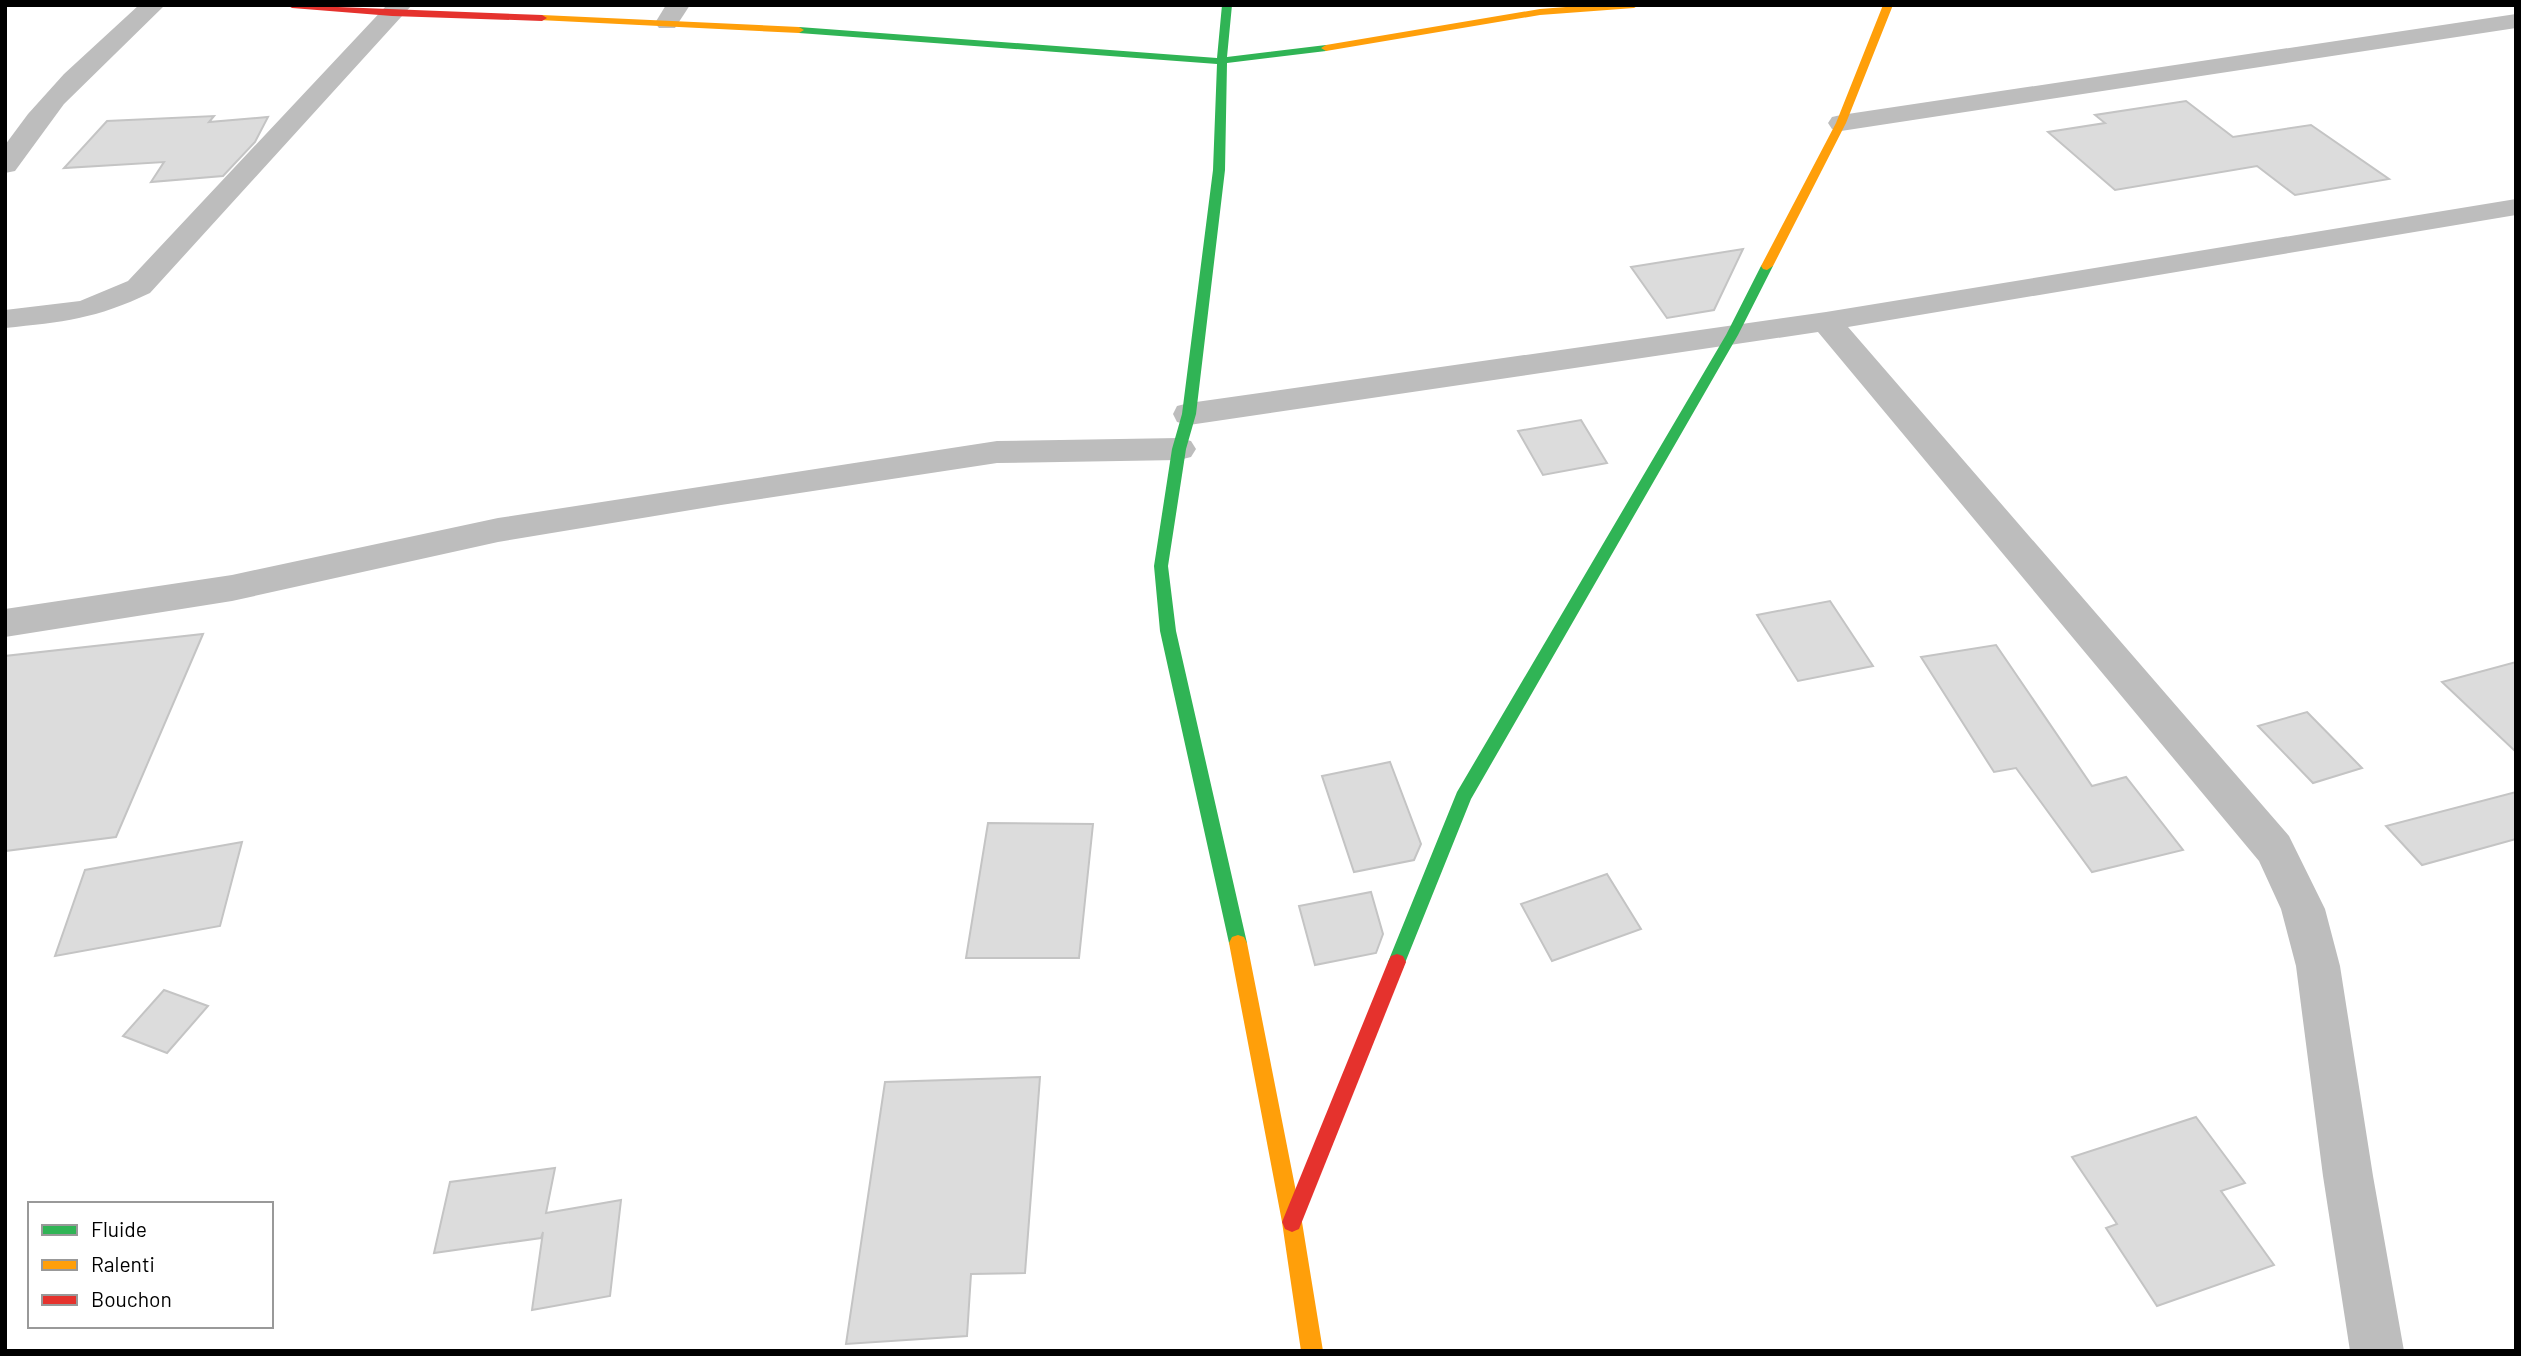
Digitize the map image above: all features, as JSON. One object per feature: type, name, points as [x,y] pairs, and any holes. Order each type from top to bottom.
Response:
[{"type":"street","points":[[5,165],[29,128],[70,81],[153,5]]},
{"type":"street","points":[[292,5],[673,14],[1222,61],[1287,55],[1540,9],[1634,5]]},
{"type":"street","points":[[1227,5],[1222,61],[1219,170],[1189,414],[1179,449],[1161,566],[1168,631],[1243,964],[1292,1222],[1312,1351]]},
{"type":"street","points":[[1292,1222],[1462,797],[1731,335],[1842,123],[1888,5]]},
{"type":"street","points":[[2504,5],[2516,14]]},
{"type":"street","points":[[5,319],[83,310],[139,287],[396,9]]},
{"type":"street","points":[[1842,123],[2516,21]]},
{"type":"street","points":[[1189,414],[1826,321],[2516,207]]},
{"type":"street","points":[[1826,321],[2274,849],[2303,909],[2318,965],[2348,1176],[2377,1351]]},
{"type":"street","points":[[5,623],[232,588],[498,530],[997,452],[1179,449]]},
{"type":"building","points":[[2186,101],[2233,137],[2311,125],[2389,179],[2295,195],[2257,166],[2115,190],[2048,132],[2105,123],[2095,115]]},
{"type":"building","points":[[214,116],[209,122],[268,117],[255,142],[223,176],[151,182],[164,162],[64,168],[107,121]]},
{"type":"building","points":[[1743,249],[1714,310],[1667,318],[1631,267]]},
{"type":"building","points":[[1581,420],[1607,463],[1543,475],[1518,431]]},
{"type":"building","points":[[1830,601],[1873,666],[1798,681],[1757,615]]},
{"type":"building","points":[[203,634],[116,837],[5,851],[5,656]]},
{"type":"building","points":[[1996,645],[2092,786],[2126,777],[2183,850],[2092,872],[2016,768],[1994,772],[1921,657]]},
{"type":"building","points":[[2516,662],[2516,752],[2442,682]]},
{"type":"building","points":[[2307,712],[2362,768],[2313,783],[2258,726]]},
{"type":"building","points":[[1390,762],[1421,844],[1414,860],[1354,872],[1322,776]]},
{"type":"building","points":[[2516,792],[2516,839],[2422,865],[2386,826]]},
{"type":"building","points":[[988,823],[1093,824],[1079,958],[966,958]]},
{"type":"building","points":[[242,842],[220,926],[55,956],[85,870]]},
{"type":"building","points":[[1607,874],[1641,929],[1552,961],[1521,904]]},
{"type":"building","points":[[1371,892],[1383,934],[1376,953],[1315,965],[1299,906]]},
{"type":"building","points":[[164,990],[208,1006],[167,1053],[123,1036]]},
{"type":"building","points":[[1040,1077],[1025,1273],[971,1274],[967,1336],[846,1344],[885,1082]]},
{"type":"building","points":[[2196,1117],[2245,1183],[2221,1191],[2274,1265],[2157,1306],[2106,1228],[2117,1224],[2072,1157]]},
{"type":"building","points":[[555,1168],[546,1213],[621,1200],[610,1296],[532,1310],[543,1232],[541,1238],[434,1253],[450,1182]]},
{"type":"traffic: fast","points":[[1227,5],[1222,61],[1219,170],[1189,414],[1179,449],[1161,566],[1168,631],[1238,943]]},
{"type":"traffic: fast","points":[[799,30],[1222,61],[1326,48]]},
{"type":"traffic: fast","points":[[1397,962],[1463,797],[1732,335],[1767,266]]},
{"type":"traffic: slow","points":[[1326,48],[1540,12],[1634,5]]},
{"type":"traffic: slow","points":[[1767,266],[1841,123],[1888,5]]},
{"type":"traffic: slow","points":[[542,18],[799,30]]},
{"type":"traffic: slow","points":[[1238,943],[1292,1222],[1312,1351]]},
{"type":"traffic: jam","points":[[292,5],[392,13],[542,18]]},
{"type":"traffic: jam","points":[[1292,1222],[1397,962]]}]
